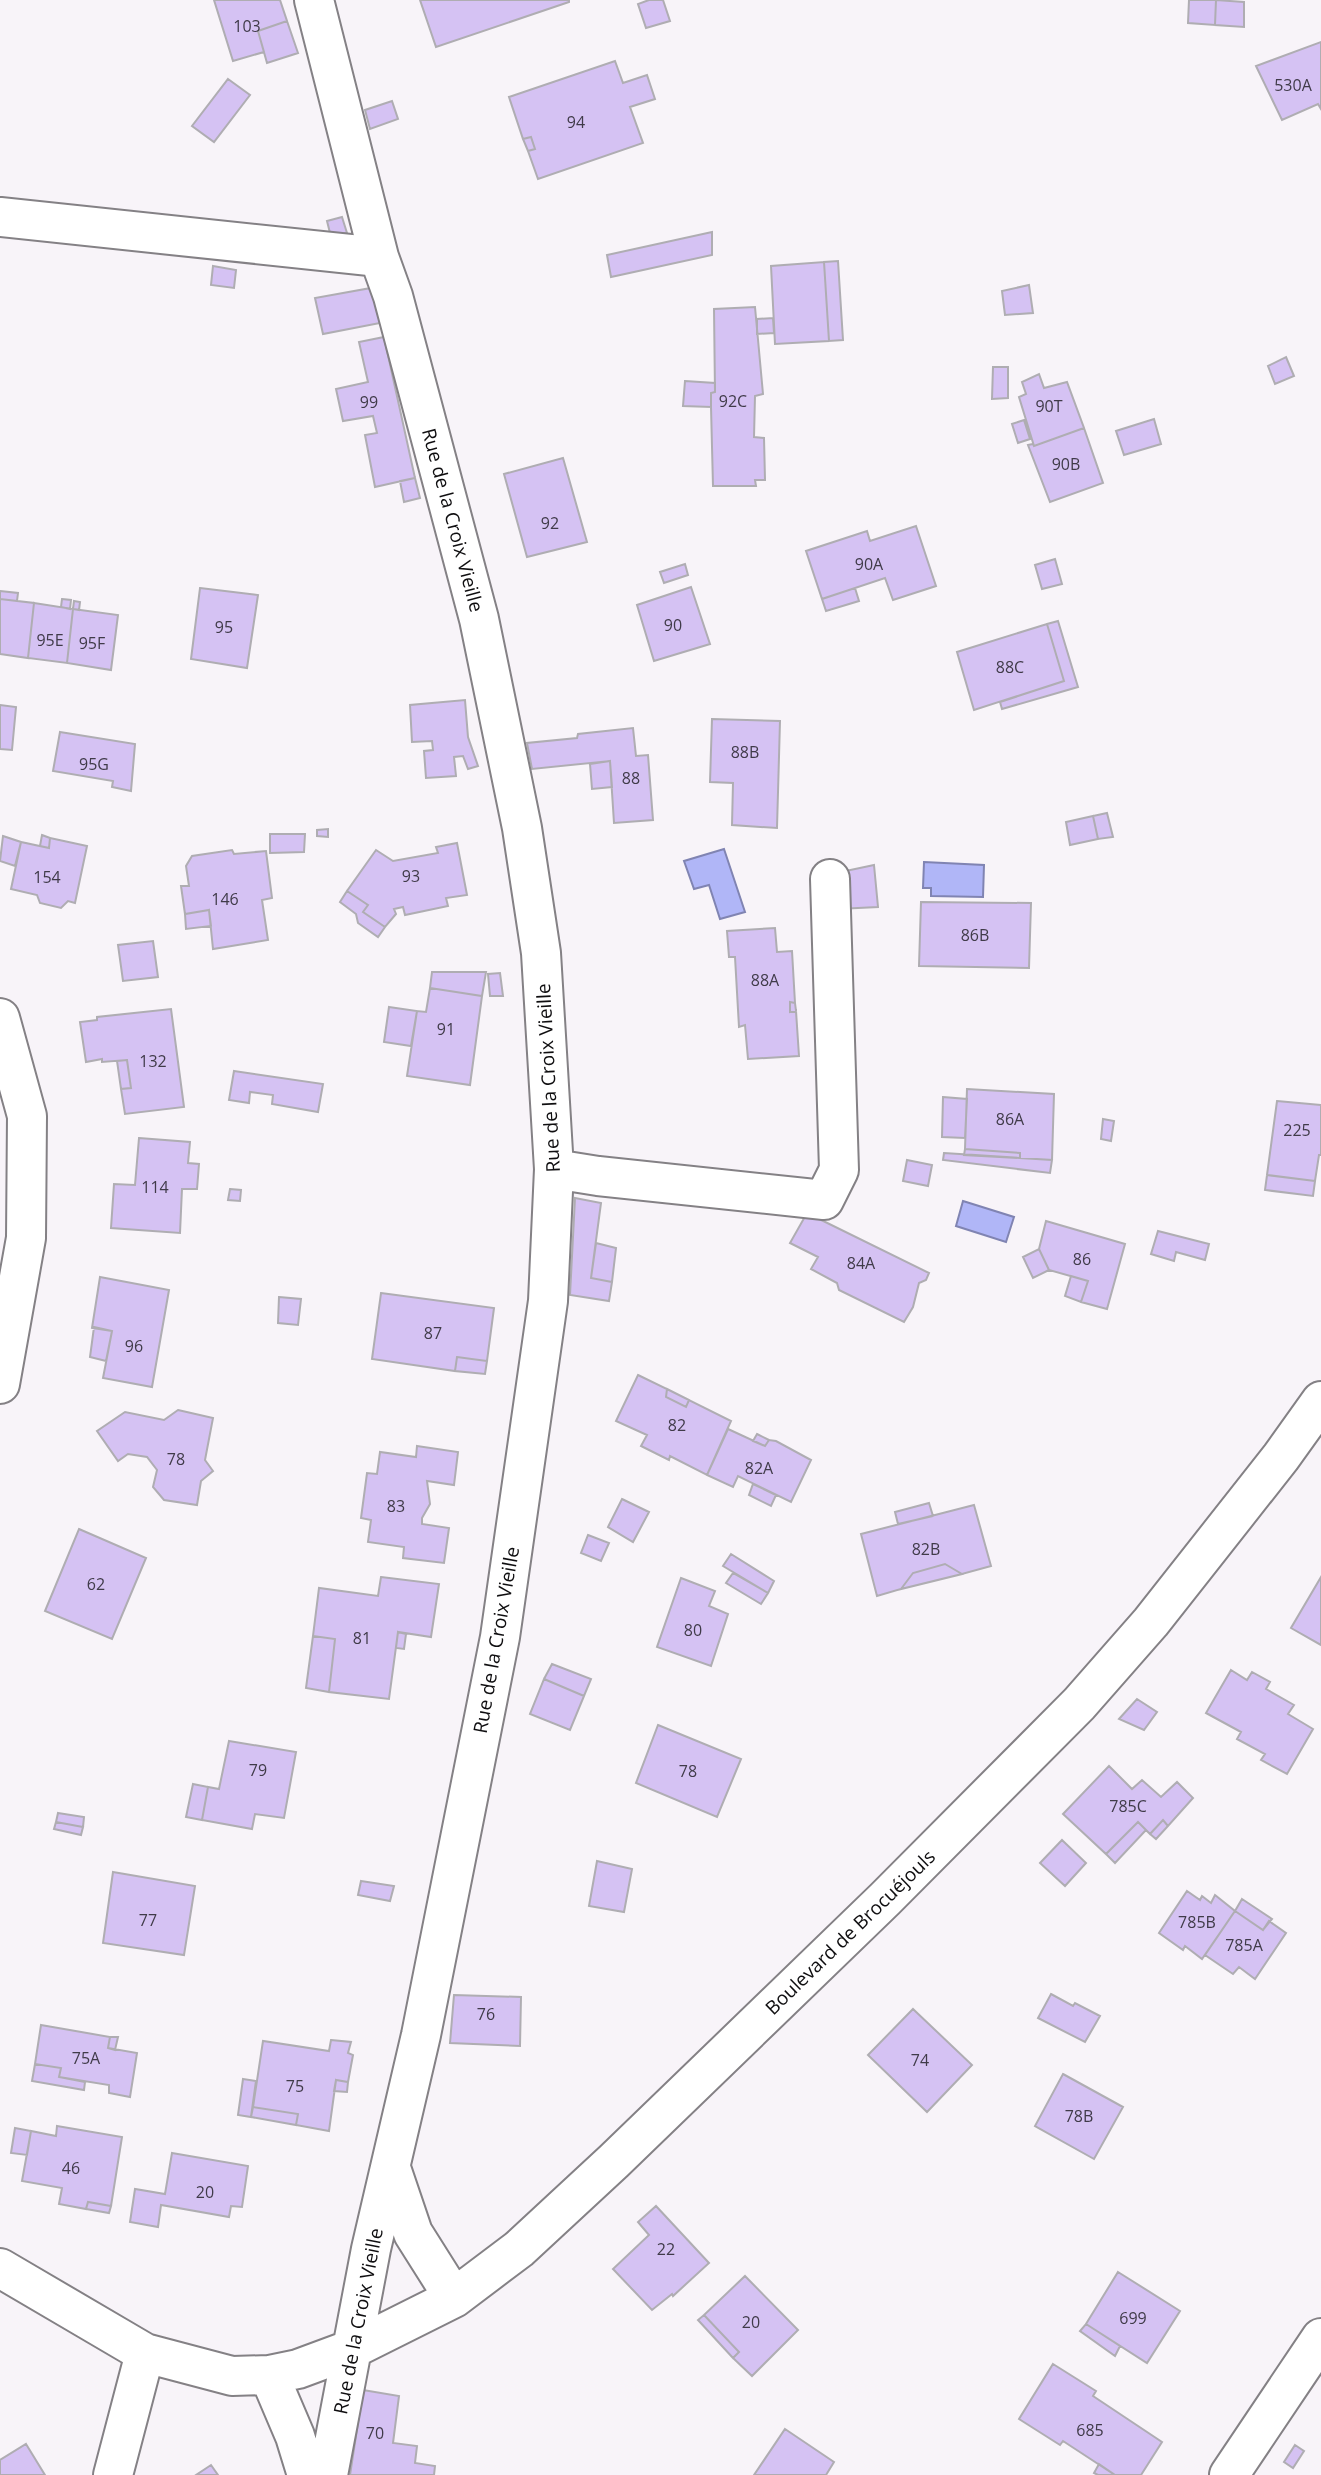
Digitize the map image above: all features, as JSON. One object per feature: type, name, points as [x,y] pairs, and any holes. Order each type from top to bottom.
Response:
[{"type":"street","name":"Rue de la Croix Vieille","points":[[314,0],[379,257],[393,296],[479,619],[522,828],[541,954],[554,1169],[548,1301],[500,1637],[421,2035],[371,2249],[328,2475]]},
{"type":"street","points":[[0,217],[379,257]]},
{"type":"street","points":[[554,1169],[824,1200],[839,1170],[830,879]]},
{"type":"street","points":[[0,1018],[27,1116],[26,1238],[0,1384]]},
{"type":"street","name":"Boulevard de Brocuéjouls","points":[[0,2268],[145,2353],[232,2376],[283,2372],[352,2349],[454,2298],[519,2249],[614,2161],[885,1899],[1079,1704],[1151,1622],[1321,1401]]},
{"type":"street","name":"Rue de la Croix Vieille","points":[[391,2168],[413,2233],[454,2298]]},
{"type":"street","points":[[1229,2475],[1321,2338]]},
{"type":"street","points":[[113,2475],[145,2353]]},
{"type":"street","points":[[283,2372],[295,2436],[307,2475]]},
{"type":"water","points":[[724,849],[745,912],[720,919],[709,885],[694,889],[684,861]]},
{"type":"water","points":[[924,862],[984,865],[983,897],[931,896],[931,888],[923,888]]},
{"type":"water","points":[[963,1201],[1014,1217],[1006,1242],[956,1226]]},
{"type":"building","points":[[214,0],[280,0],[287,21],[258,31],[264,52],[233,61]]},
{"type":"building","points":[[420,0],[569,0],[569,2],[436,47]]},
{"type":"building","points":[[649,0],[663,0],[670,21],[646,28],[638,4]]},
{"type":"building","points":[[1189,0],[1216,0],[1215,25],[1188,23]]},
{"type":"building","points":[[1216,0],[1244,2],[1244,27],[1215,25]]},
{"type":"building","points":[[287,21],[298,53],[267,63],[258,31]]},
{"type":"building","points":[[1321,42],[1321,109],[1318,104],[1282,120],[1256,66]]},
{"type":"building","points":[[615,61],[623,83],[647,75],[655,99],[630,107],[643,143],[538,179],[528,151],[535,149],[531,137],[523,139],[509,97]]},
{"type":"building","points":[[228,79],[250,95],[214,142],[192,126]]},
{"type":"building","points":[[392,101],[398,119],[370,129],[365,110]]},
{"type":"building","points":[[531,137],[535,149],[528,151],[523,139]]},
{"type":"building","points":[[342,217],[347,233],[331,237],[327,221]]},
{"type":"building","points":[[712,232],[712,255],[611,277],[607,255]]},
{"type":"building","points":[[838,261],[843,340],[829,341],[824,262]]},
{"type":"building","points":[[824,262],[829,341],[775,344],[771,266]]},
{"type":"building","points":[[213,266],[236,270],[234,288],[211,285]]},
{"type":"building","points":[[1029,285],[1033,313],[1005,315],[1002,291]]},
{"type":"building","points":[[371,288],[380,323],[323,334],[315,298]]},
{"type":"building","points":[[755,307],[763,394],[755,396],[754,437],[764,438],[765,480],[755,480],[756,486],[713,486],[711,393],[715,392],[714,309]]},
{"type":"building","points":[[773,318],[774,333],[757,334],[757,319]]},
{"type":"building","points":[[384,337],[415,478],[375,487],[365,435],[377,433],[373,416],[343,421],[336,389],[368,382],[359,342]]},
{"type":"building","points":[[1286,357],[1294,376],[1275,384],[1268,366]]},
{"type":"building","points":[[993,367],[1008,367],[1008,398],[992,399]]},
{"type":"building","points":[[1039,374],[1044,388],[1067,382],[1084,428],[1034,446],[1019,397],[1026,394],[1022,382]]},
{"type":"building","points":[[685,381],[715,383],[715,392],[711,393],[711,407],[683,406]]},
{"type":"building","points":[[1154,419],[1161,444],[1124,455],[1116,431]]},
{"type":"building","points":[[1024,420],[1030,439],[1018,443],[1012,424]]},
{"type":"building","points":[[1084,428],[1103,483],[1050,502],[1028,445],[1034,446]]},
{"type":"building","points":[[563,458],[587,542],[527,557],[504,474]]},
{"type":"building","points":[[415,478],[420,498],[404,502],[400,481]]},
{"type":"building","points":[[916,526],[936,586],[893,600],[885,578],[822,599],[806,551],[867,531],[870,541]]},
{"type":"building","points":[[1055,559],[1062,584],[1042,589],[1035,565]]},
{"type":"building","points":[[685,564],[688,575],[664,583],[660,572]]},
{"type":"building","points":[[691,587],[710,644],[654,661],[637,605]]},
{"type":"building","points":[[200,588],[258,595],[247,668],[191,659]]},
{"type":"building","points":[[855,588],[859,601],[826,611],[822,599]]},
{"type":"building","points":[[0,591],[18,593],[17,601],[0,599]]},
{"type":"building","points":[[0,599],[34,603],[28,658],[0,654]]},
{"type":"building","points":[[62,599],[71,600],[70,609],[61,607]]},
{"type":"building","points":[[74,601],[80,602],[79,610],[73,609]]},
{"type":"building","points":[[34,603],[73,609],[67,663],[28,658]]},
{"type":"building","points":[[73,609],[118,615],[111,670],[67,663]]},
{"type":"building","points":[[1058,621],[1078,687],[1002,709],[1000,702],[1064,681],[1047,624]]},
{"type":"building","points":[[1047,624],[1064,681],[974,710],[957,652]]},
{"type":"building","points":[[465,700],[468,737],[478,766],[468,769],[463,756],[454,757],[456,776],[426,778],[424,751],[433,750],[432,741],[412,742],[410,705]]},
{"type":"building","points":[[0,705],[16,707],[12,750],[0,749]]},
{"type":"building","points":[[712,719],[780,721],[777,828],[732,825],[733,783],[710,782]]},
{"type":"building","points":[[633,728],[636,756],[648,755],[653,820],[614,823],[610,761],[532,769],[527,743]]},
{"type":"building","points":[[60,732],[135,744],[131,791],[112,787],[113,781],[53,771]]},
{"type":"building","points":[[610,761],[612,787],[592,789],[590,764]]},
{"type":"building","points":[[1107,813],[1113,837],[1098,839],[1093,816]]},
{"type":"building","points":[[1093,816],[1098,839],[1070,845],[1066,822]]},
{"type":"building","points":[[328,829],[328,837],[317,836],[317,830]]},
{"type":"building","points":[[270,834],[305,834],[304,852],[270,853]]},
{"type":"building","points":[[42,835],[50,838],[49,848],[40,846]]},
{"type":"building","points":[[3,836],[21,842],[15,866],[0,861]]},
{"type":"building","points":[[50,838],[87,846],[75,903],[68,901],[61,908],[40,903],[37,895],[11,889],[21,842],[49,848]]},
{"type":"building","points":[[457,843],[467,895],[446,898],[448,906],[405,915],[403,907],[394,909],[396,914],[385,927],[363,912],[368,905],[347,891],[376,850],[393,861],[438,853],[436,847]]},
{"type":"building","points":[[232,850],[234,854],[266,851],[272,898],[262,900],[268,940],[213,949],[209,910],[185,914],[181,886],[189,886],[186,866],[192,856]]},
{"type":"building","points":[[874,865],[878,907],[838,909],[836,873]]},
{"type":"building","points":[[347,891],[368,905],[363,912],[385,927],[378,937],[358,923],[356,914],[340,902]]},
{"type":"building","points":[[921,902],[1031,903],[1029,968],[919,966]]},
{"type":"building","points":[[209,910],[211,926],[186,929],[185,914]]},
{"type":"building","points":[[775,928],[777,952],[792,951],[795,1003],[790,1002],[790,1012],[796,1011],[799,1056],[748,1059],[745,1025],[739,1027],[735,957],[729,957],[727,931]]},
{"type":"building","points":[[153,941],[158,977],[123,981],[118,945]]},
{"type":"building","points":[[432,972],[486,972],[482,996],[430,988]]},
{"type":"building","points":[[500,973],[503,996],[490,996],[488,974]]},
{"type":"building","points":[[430,988],[482,996],[470,1085],[407,1076],[417,1011],[426,1012]]},
{"type":"building","points":[[790,1002],[795,1003],[796,1011],[790,1012]]},
{"type":"building","points":[[389,1007],[417,1011],[411,1046],[384,1042]]},
{"type":"building","points":[[171,1009],[184,1107],[125,1114],[121,1089],[131,1088],[127,1060],[102,1062],[102,1059],[86,1062],[80,1022],[97,1020],[97,1017]]},
{"type":"building","points":[[127,1060],[131,1088],[121,1089],[117,1061]]},
{"type":"building","points":[[234,1071],[323,1084],[318,1112],[272,1104],[273,1095],[250,1092],[249,1103],[229,1100]]},
{"type":"building","points":[[967,1089],[1054,1094],[1052,1160],[1020,1158],[1020,1153],[965,1149]]},
{"type":"building","points":[[943,1097],[967,1099],[965,1138],[942,1137]]},
{"type":"building","points":[[1277,1101],[1321,1105],[1321,1155],[1315,1181],[1267,1175]]},
{"type":"building","points":[[1103,1119],[1114,1121],[1111,1141],[1101,1139]]},
{"type":"building","points":[[139,1138],[190,1142],[188,1163],[199,1164],[197,1189],[182,1189],[180,1233],[111,1228],[114,1184],[135,1185]]},
{"type":"building","points":[[965,1149],[1020,1153],[1020,1158],[964,1155]]},
{"type":"building","points":[[944,1153],[1052,1160],[1050,1173],[943,1160]]},
{"type":"building","points":[[907,1160],[932,1165],[928,1186],[903,1181]]},
{"type":"building","points":[[1267,1175],[1315,1181],[1313,1196],[1265,1190]]},
{"type":"building","points":[[230,1189],[241,1190],[240,1201],[228,1200]]},
{"type":"building","points":[[575,1198],[601,1203],[591,1278],[612,1282],[609,1301],[570,1295]]},
{"type":"building","points":[[807,1213],[929,1273],[926,1280],[919,1283],[913,1307],[904,1322],[839,1290],[837,1283],[811,1269],[818,1257],[790,1243]]},
{"type":"building","points":[[1046,1221],[1125,1244],[1107,1309],[1081,1302],[1088,1281],[1049,1270],[1039,1249]]},
{"type":"building","points":[[1158,1231],[1209,1244],[1205,1260],[1176,1252],[1174,1261],[1151,1254]]},
{"type":"building","points":[[596,1243],[616,1248],[612,1282],[591,1278]]},
{"type":"building","points":[[1039,1249],[1049,1270],[1033,1278],[1023,1257]]},
{"type":"building","points":[[1071,1276],[1088,1281],[1081,1302],[1065,1296]]},
{"type":"building","points":[[100,1277],[169,1290],[152,1387],[103,1378],[112,1331],[92,1328]]},
{"type":"building","points":[[381,1293],[494,1308],[487,1361],[457,1357],[455,1371],[372,1359]]},
{"type":"building","points":[[279,1297],[301,1299],[298,1325],[278,1323]]},
{"type":"building","points":[[94,1327],[112,1331],[106,1361],[90,1357]]},
{"type":"building","points":[[457,1357],[487,1361],[485,1374],[455,1371]]},
{"type":"building","points":[[638,1375],[667,1389],[666,1397],[686,1407],[689,1400],[731,1421],[707,1475],[670,1456],[669,1460],[641,1446],[647,1435],[616,1421]]},
{"type":"building","points":[[667,1389],[689,1400],[686,1407],[666,1397]]},
{"type":"building","points":[[178,1410],[213,1418],[205,1460],[213,1471],[201,1481],[197,1505],[164,1500],[153,1487],[157,1470],[147,1457],[128,1454],[118,1461],[97,1431],[125,1412],[164,1420]]},
{"type":"building","points":[[728,1429],[765,1446],[769,1440],[776,1441],[811,1460],[791,1502],[738,1476],[733,1487],[707,1475]]},
{"type":"building","points":[[757,1434],[769,1440],[765,1446],[753,1441]]},
{"type":"building","points":[[417,1446],[458,1452],[454,1485],[427,1481],[430,1504],[422,1518],[422,1524],[449,1528],[444,1563],[403,1558],[404,1547],[368,1542],[371,1520],[361,1518],[367,1473],[377,1474],[380,1452],[416,1457]]},
{"type":"building","points":[[753,1484],[776,1495],[771,1506],[749,1495]]},
{"type":"building","points":[[622,1499],[649,1512],[633,1542],[608,1527]]},
{"type":"building","points":[[929,1503],[933,1516],[898,1524],[895,1512]]},
{"type":"building","points":[[974,1505],[991,1566],[962,1574],[945,1564],[913,1573],[901,1589],[877,1596],[861,1534]]},
{"type":"building","points":[[79,1529],[146,1558],[112,1639],[45,1611]]},
{"type":"building","points":[[588,1535],[609,1543],[601,1561],[581,1553]]},
{"type":"building","points":[[731,1554],[774,1581],[768,1593],[723,1566]]},
{"type":"building","points":[[945,1564],[962,1574],[901,1589],[913,1573]]},
{"type":"building","points":[[733,1573],[768,1593],[761,1604],[726,1583]]},
{"type":"building","points":[[381,1577],[439,1584],[431,1637],[398,1632],[389,1699],[329,1692],[335,1639],[313,1636],[319,1588],[378,1596]]},
{"type":"building","points":[[1321,1577],[1321,1645],[1291,1628]]},
{"type":"building","points":[[681,1578],[715,1591],[709,1606],[728,1614],[711,1666],[657,1647]]},
{"type":"building","points":[[398,1632],[406,1634],[404,1649],[396,1648]]},
{"type":"building","points":[[313,1636],[335,1639],[329,1692],[306,1688]]},
{"type":"building","points":[[552,1664],[591,1679],[584,1696],[544,1679]]},
{"type":"building","points":[[1231,1670],[1247,1680],[1252,1672],[1270,1682],[1266,1689],[1294,1705],[1288,1714],[1313,1729],[1287,1774],[1261,1760],[1265,1754],[1237,1739],[1241,1732],[1206,1713]]},
{"type":"building","points":[[544,1679],[584,1696],[570,1730],[530,1714]]},
{"type":"building","points":[[1137,1699],[1157,1712],[1144,1730],[1119,1719]]},
{"type":"building","points":[[658,1725],[741,1759],[717,1817],[636,1783]]},
{"type":"building","points":[[229,1741],[296,1752],[284,1818],[255,1814],[252,1829],[202,1820],[208,1787],[219,1789]]},
{"type":"building","points":[[1109,1766],[1132,1789],[1142,1780],[1161,1797],[1177,1782],[1193,1798],[1168,1826],[1163,1820],[1150,1834],[1138,1822],[1106,1854],[1063,1814]]},
{"type":"building","points":[[193,1784],[208,1787],[202,1820],[186,1817]]},
{"type":"building","points":[[58,1813],[84,1817],[83,1827],[56,1822]]},
{"type":"building","points":[[1163,1820],[1168,1826],[1156,1839],[1150,1834]]},
{"type":"building","points":[[56,1822],[83,1827],[81,1835],[54,1829]]},
{"type":"building","points":[[1138,1822],[1146,1830],[1115,1863],[1106,1854]]},
{"type":"building","points":[[1062,1840],[1086,1863],[1065,1886],[1040,1863]]},
{"type":"building","points":[[597,1861],[632,1869],[624,1912],[589,1906]]},
{"type":"building","points":[[113,1872],[195,1886],[184,1955],[103,1943]]},
{"type":"building","points":[[361,1881],[394,1886],[390,1901],[358,1895]]},
{"type":"building","points":[[1187,1891],[1200,1900],[1202,1896],[1211,1903],[1215,1895],[1235,1911],[1202,1959],[1185,1946],[1183,1950],[1159,1933]]},
{"type":"building","points":[[1242,1899],[1272,1919],[1263,1930],[1235,1911]]},
{"type":"building","points":[[1235,1911],[1263,1930],[1269,1921],[1286,1933],[1255,1979],[1239,1967],[1233,1974],[1205,1955]]},
{"type":"building","points":[[1051,1994],[1100,2016],[1085,2042],[1038,2018]]},
{"type":"building","points":[[454,1995],[521,1997],[520,2046],[450,2043]]},
{"type":"building","points":[[913,2009],[972,2065],[927,2112],[868,2055]]},
{"type":"building","points":[[41,2025],[110,2037],[108,2048],[137,2053],[130,2097],[109,2093],[109,2085],[59,2077],[61,2068],[35,2064]]},
{"type":"building","points":[[110,2037],[118,2037],[115,2050],[108,2048]]},
{"type":"building","points":[[331,2040],[351,2042],[348,2053],[353,2055],[348,2082],[336,2080],[329,2131],[296,2125],[298,2114],[253,2107],[263,2041],[329,2051]]},
{"type":"building","points":[[35,2064],[61,2068],[59,2077],[85,2082],[84,2090],[32,2081]]},
{"type":"building","points":[[1063,2074],[1123,2107],[1094,2159],[1035,2126]]},
{"type":"building","points":[[243,2079],[256,2081],[251,2117],[238,2115]]},
{"type":"building","points":[[336,2080],[348,2082],[347,2092],[334,2091]]},
{"type":"building","points":[[253,2107],[298,2114],[296,2125],[251,2117]]},
{"type":"building","points":[[57,2126],[122,2137],[111,2206],[88,2202],[86,2209],[59,2204],[62,2188],[22,2181],[31,2131],[56,2136]]},
{"type":"building","points":[[15,2128],[31,2131],[27,2155],[11,2153]]},
{"type":"building","points":[[172,2153],[248,2166],[242,2207],[231,2206],[229,2217],[161,2205],[158,2227],[130,2222],[135,2189],[165,2194]]},
{"type":"building","points":[[88,2202],[111,2206],[109,2213],[86,2209]]},
{"type":"building","points":[[656,2206],[709,2263],[673,2296],[672,2294],[652,2310],[613,2269],[649,2235],[638,2222]]},
{"type":"building","points":[[1118,2272],[1180,2311],[1147,2363],[1086,2324]]},
{"type":"building","points":[[745,2276],[798,2330],[752,2376],[733,2358],[739,2352],[704,2315]]},
{"type":"building","points":[[704,2315],[739,2352],[733,2358],[698,2320]]},
{"type":"building","points":[[1086,2324],[1120,2346],[1115,2356],[1080,2331]]},
{"type":"building","points":[[1053,2364],[1096,2391],[1093,2396],[1162,2442],[1141,2475],[1115,2475],[1063,2441],[1060,2445],[1019,2419]]},
{"type":"building","points":[[363,2390],[399,2396],[393,2443],[417,2446],[415,2463],[435,2466],[434,2475],[350,2475]]},
{"type":"building","points":[[785,2429],[834,2462],[826,2475],[754,2475]]},
{"type":"building","points":[[26,2444],[45,2475],[0,2475],[0,2460]]},
{"type":"building","points":[[1295,2445],[1304,2451],[1293,2468],[1284,2462]]},
{"type":"building","points":[[1099,2464],[1115,2475],[1094,2473]]},
{"type":"building","points":[[211,2465],[218,2475],[196,2475]]}]
